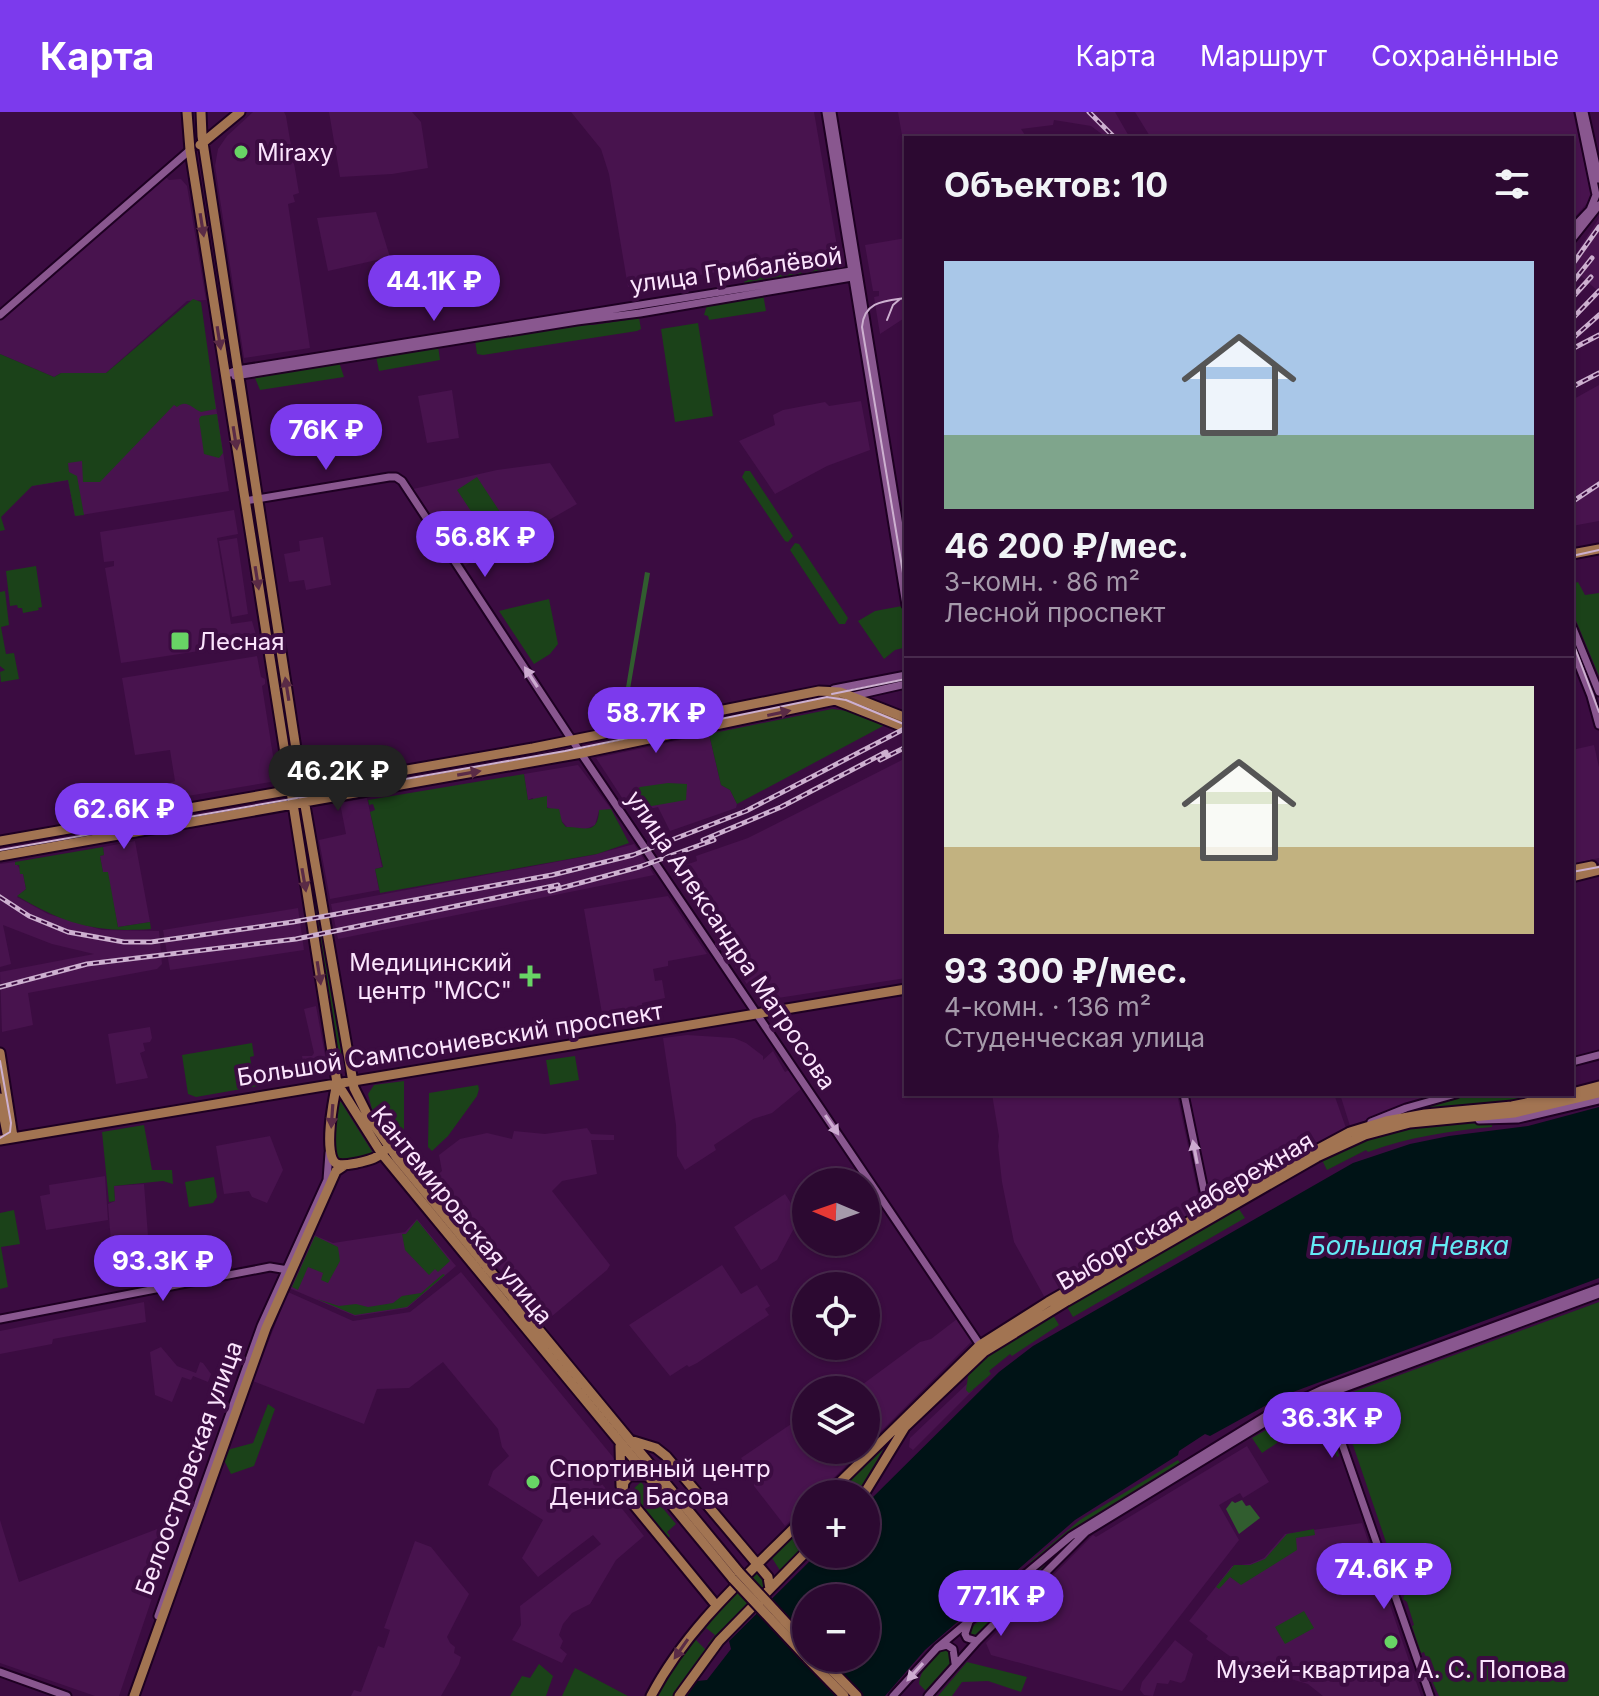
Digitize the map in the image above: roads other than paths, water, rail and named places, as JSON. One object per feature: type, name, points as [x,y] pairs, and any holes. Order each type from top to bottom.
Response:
[{"type":"main road","name":"Кантемировская улица","points":[[187,112],[190,150],[337,1081],[384,1150],[736,1576]]},
{"type":"main road","name":"Кантемировская улица","points":[[201,112],[237,373],[351,1079],[384,1150]]},
{"type":"main road","points":[[203,140],[230,112]]},
{"type":"main road","points":[[190,150],[240,112]]},
{"type":"main road","points":[[1574,554],[1599,549]]},
{"type":"main road","points":[[0,841],[573,741],[828,690],[864,697],[904,717]]},
{"type":"main road","points":[[0,856],[582,753],[835,700],[904,727]]},
{"type":"main road","points":[[1574,870],[1599,867]]},
{"type":"main road","points":[[1574,876],[1599,867]]},
{"type":"main road","name":"Большой Сампсониевский проспект","points":[[6,1135],[904,986]]},
{"type":"main road","points":[[0,1053],[6,1135]]},
{"type":"main road","name":"Белоостровская улица","points":[[329,1151],[337,1081]]},
{"type":"main road","name":"Выборгская набережная","points":[[1574,1093],[1599,1086]]},
{"type":"main road","name":"Выборгская набережная","points":[[873,1480],[905,1427],[984,1352],[1242,1199],[1349,1141],[1410,1123],[1514,1113],[1599,1093]]},
{"type":"main road","name":"Выборгская набережная","points":[[842,1480],[980,1345],[1208,1210],[1363,1127],[1408,1116],[1512,1106],[1543,1097]]},
{"type":"main road","points":[[0,1098],[6,1135]]},
{"type":"main road","points":[[329,1151],[335,1163],[345,1165],[372,1160],[384,1150]]},
{"type":"main road","name":"Белоостровская улица","points":[[134,1696],[288,1270],[336,1171],[345,1165]]},
{"type":"main road","points":[[716,1605],[624,1493],[621,1486],[624,1440],[656,1448],[666,1456],[758,1564],[770,1580],[770,1589]]},
{"type":"main road","points":[[624,1493],[623,1486],[629,1476],[648,1471],[655,1456],[666,1456]]},
{"type":"main road","points":[[651,1696],[690,1636],[716,1605],[792,1530]]},
{"type":"main road","points":[[679,1696],[719,1641],[792,1566]]},
{"type":"main road","points":[[736,1576],[792,1630]]},
{"type":"main road","points":[[736,1576],[792,1640]]},
{"type":"main road","points":[[821,1672],[844,1696]]},
{"type":"main road","points":[[834,1672],[857,1696]]},
{"type":"street","points":[[829,112],[904,593]]},
{"type":"street","points":[[1582,112],[1599,179]]},
{"type":"street","points":[[1574,227],[1590,210],[1596,195],[1582,112]]},
{"type":"street","points":[[0,315],[190,150]]},
{"type":"street","points":[[1574,236],[1599,205]]},
{"type":"street","points":[[853,274],[904,558]]},
{"type":"street","name":"улица Грибалёвой","points":[[225,375],[853,274]]},
{"type":"street","name":"улица Александра Матросова","points":[[257,499],[396,477],[405,485],[573,741],[980,1345]]},
{"type":"street","points":[[245,501],[257,499]]},
{"type":"street","points":[[1574,631],[1599,692]]},
{"type":"street","points":[[1574,653],[1599,725]]},
{"type":"street","points":[[828,690],[904,675]]},
{"type":"street","points":[[864,697],[875,682]]},
{"type":"street","points":[[864,697],[904,685]]},
{"type":"street","points":[[835,700],[852,696]]},
{"type":"street","points":[[864,697],[875,716]]},
{"type":"street","points":[[1574,1061],[1599,1055]]},
{"type":"street","points":[[1184,1096],[1208,1210]]},
{"type":"street","points":[[1363,1127],[1406,1108],[1449,1096]]},
{"type":"street","points":[[1460,1118],[1518,1119],[1599,1100]]},
{"type":"street","name":"Белоостровская улица","points":[[149,1640],[261,1326],[327,1180],[329,1151]]},
{"type":"street","points":[[0,1319],[270,1267],[288,1270]]},
{"type":"street","points":[[893,1696],[937,1648],[1051,1552],[1092,1522],[1269,1414],[1599,1291]]},
{"type":"street","points":[[928,1696],[966,1652],[1086,1532],[1271,1419],[1324,1392]]},
{"type":"street","points":[[1324,1392],[1430,1696]]},
{"type":"street","points":[[1051,1552],[1058,1553],[1059,1560]]},
{"type":"street","points":[[966,1652],[965,1634],[970,1620]]},
{"type":"street","points":[[965,1634],[969,1640],[978,1640]]},
{"type":"street","points":[[937,1648],[951,1646],[966,1652]]},
{"type":"street","points":[[951,1646],[956,1654],[954,1667]]},
{"type":"street","points":[[0,1672],[67,1696]]},
{"type":"water","name":"Большая Невка","points":[[1599,1107],[1599,1278],[1285,1395],[1210,1436],[1205,1434],[1179,1451],[1178,1455],[1075,1520],[925,1650],[885,1696],[687,1696],[697,1681],[707,1680],[731,1649],[729,1641],[803,1568],[880,1568],[880,1490],[999,1372],[1033,1346],[1353,1163],[1410,1144],[1528,1126]]},
{"type":"tram line","points":[[904,298],[871,307],[862,327],[904,579]]},
{"type":"tram line","points":[[887,320],[893,305],[900,299]]},
{"type":"tram line","points":[[1574,556],[1599,550]]},
{"type":"tram line","points":[[1574,645],[1599,712]]},
{"type":"tram line","points":[[832,694],[904,679]]},
{"type":"tram line","points":[[0,850],[565,751],[827,697],[846,700],[904,724]]},
{"type":"tram line","points":[[1574,872],[1599,867]]},
{"type":"tram line","points":[[0,1061],[11,1123],[10,1132],[0,1138]]},
{"type":"railway","points":[[1089,112],[1113,136]]},
{"type":"railway","points":[[1574,262],[1599,227]]},
{"type":"railway","points":[[1574,280],[1592,258]]},
{"type":"railway","points":[[1574,296],[1591,277]]},
{"type":"railway","points":[[1574,317],[1599,291]]},
{"type":"railway","points":[[1574,337],[1599,315]]},
{"type":"railway","points":[[1574,348],[1599,335]]},
{"type":"railway","points":[[1574,386],[1599,373]]},
{"type":"railway","points":[[1574,501],[1599,484]]},
{"type":"railway","points":[[0,897],[29,916],[68,932],[124,942],[151,942],[293,922],[552,875],[633,855],[746,811],[904,729]]},
{"type":"railway","points":[[880,760],[904,748]]},
{"type":"railway","points":[[703,840],[781,807],[886,752]]},
{"type":"railway","points":[[550,891],[639,867],[714,840]]},
{"type":"railway","points":[[0,987],[87,964],[296,939],[558,885]]},
{"type":"place","name":"Miraxy","points":[[241,152]]},
{"type":"place","name":"Лесная","points":[[180,641]]},
{"type":"place","name":"Медицинский центр \"МСС\"","points":[[530,976]]},
{"type":"place","name":"Спортивный центр Дениса Басова","points":[[533,1482]]},
{"type":"place","name":"Музей-квартира А. С. Попова","points":[[1391,1642]]}]
